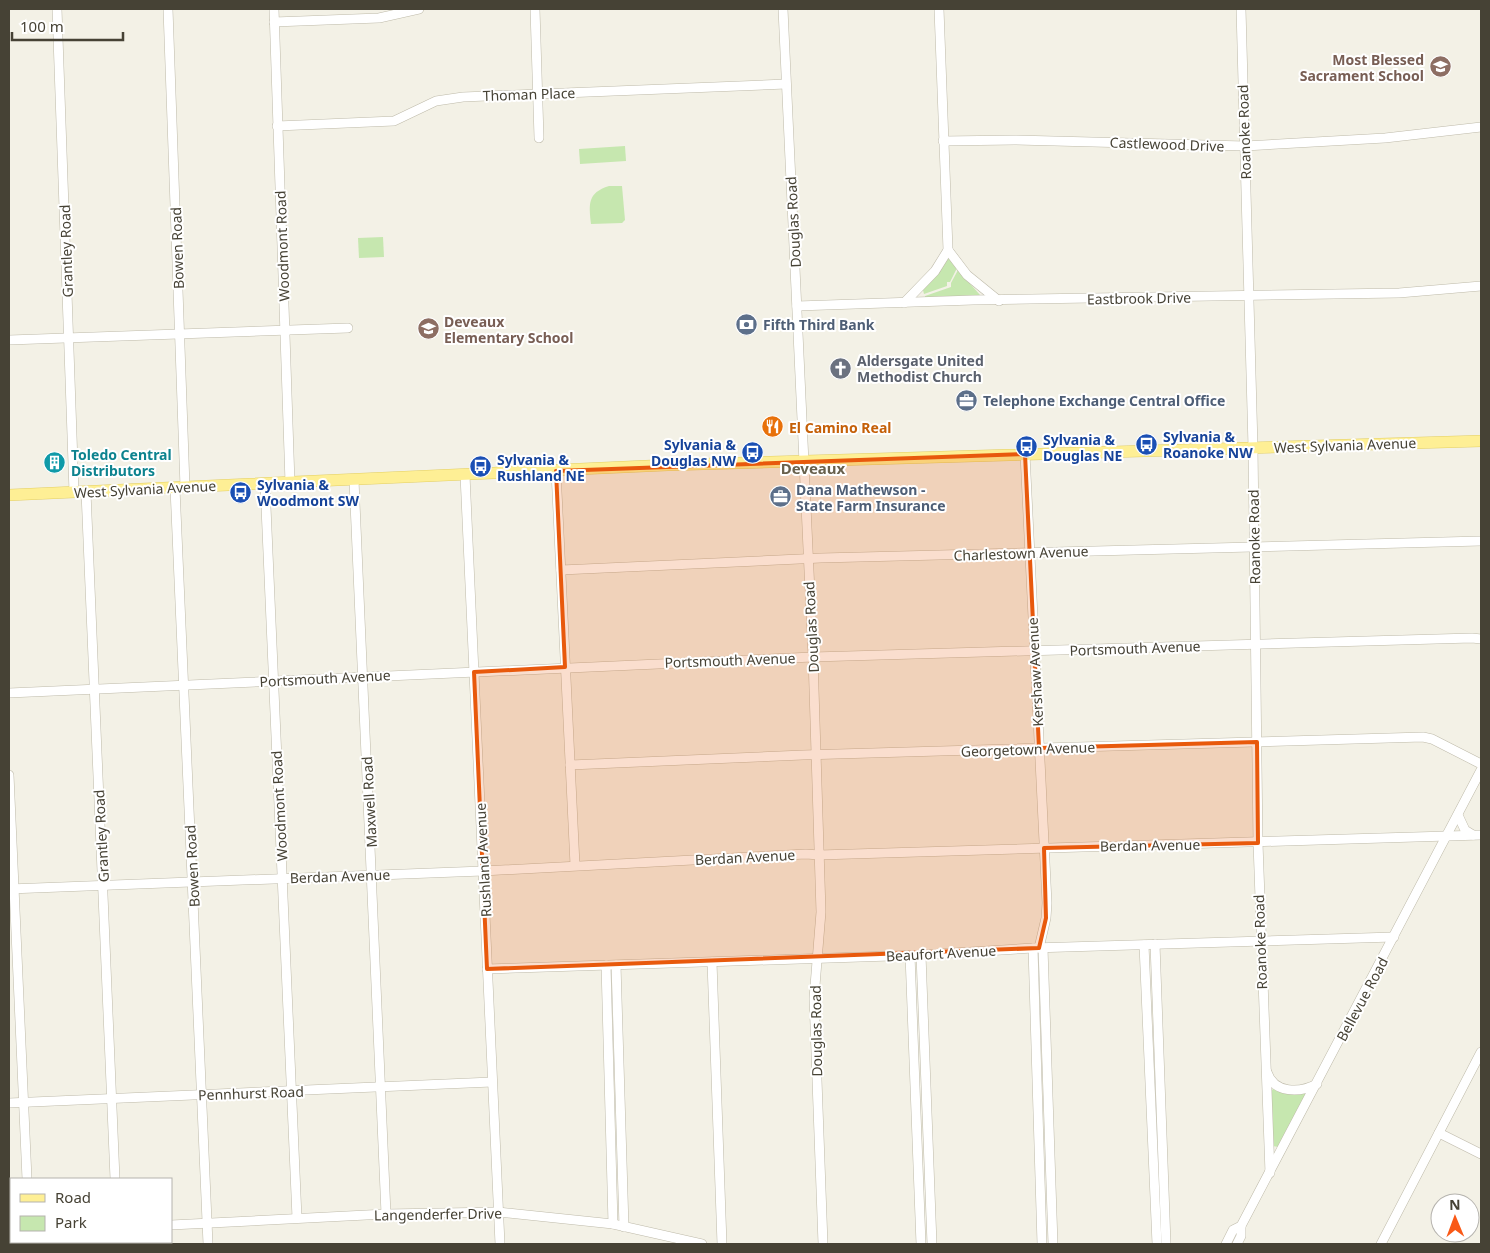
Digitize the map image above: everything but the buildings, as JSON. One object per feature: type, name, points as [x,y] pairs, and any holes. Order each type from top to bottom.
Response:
[{"type":"main road","name":"West Sylvania Avenue","points":[[9,495],[668,465],[1481,441]]},
{"type":"street","name":"Grantley Road","points":[[57,9],[69,338],[94,688],[115,1178]]},
{"type":"street","name":"Bowen Road","points":[[168,9],[180,334],[180,487],[184,684],[208,1241]]},
{"type":"street","name":"Woodmont Road","points":[[274,9],[290,483]]},
{"type":"street","points":[[274,22],[380,18],[419,9]]},
{"type":"street","points":[[535,9],[540,138]]},
{"type":"street","name":"Douglas Road","points":[[783,9],[813,657],[821,917],[814,1010],[823,1244]]},
{"type":"street","points":[[904,303],[935,271],[948,250],[939,9]]},
{"type":"street","points":[[940,35],[942,19],[946,9]]},
{"type":"street","name":"Roanoke Road","points":[[1241,9],[1253,448],[1260,941],[1270,1173]]},
{"type":"street","name":"Thoman Place","points":[[277,126],[394,121],[436,101],[463,96],[786,84]]},
{"type":"street","name":"Castlewood Drive","points":[[943,141],[1015,140],[1244,146],[1385,138],[1481,127]]},
{"type":"street","points":[[948,250],[967,275],[999,301]]},
{"type":"street","name":"Eastbrook Drive","points":[[796,306],[1399,293],[1481,286]]},
{"type":"street","points":[[9,340],[348,328]]},
{"type":"street","name":"Kershaw Avenue","points":[[1025,454],[1046,918],[1038,948],[1042,1244]]},
{"type":"street","points":[[556,471],[575,865]]},
{"type":"street","name":"Rushland Avenue","points":[[465,475],[500,1244]]},
{"type":"street","name":"Maxwell Road","points":[[354,480],[386,1214]]},
{"type":"street","name":"Woodmont Road","points":[[265,484],[297,1218]]},
{"type":"street","name":"Charlestown Avenue","points":[[560,570],[808,559],[1481,541]]},
{"type":"street","name":"Portsmouth Avenue","points":[[9,693],[813,657],[1481,639]]},
{"type":"street","name":"Georgetown Avenue","points":[[570,765],[815,755],[1428,737],[1481,764]]},
{"type":"street","name":"Bellevue Road","points":[[1237,1244],[1241,1236],[1241,1226],[1481,770]]},
{"type":"street","points":[[9,775],[11,889],[27,1178]]},
{"type":"street","points":[[1458,815],[1465,830],[1477,835]]},
{"type":"street","name":"Berdan Avenue","points":[[11,889],[796,855],[1258,843],[1477,835]]},
{"type":"street","name":"Beaufort Avenue","points":[[487,969],[910,955],[1038,948],[1394,937]]},
{"type":"street","points":[[1155,944],[1166,1244]]},
{"type":"street","points":[[1144,945],[1157,1244]]},
{"type":"street","name":"Kershaw Avenue","points":[[1038,948],[1053,1244]]},
{"type":"street","points":[[921,954],[932,1244]]},
{"type":"street","points":[[910,955],[921,1244]]},
{"type":"street","points":[[712,962],[722,1244]]},
{"type":"street","points":[[606,965],[613,1224]]},
{"type":"street","points":[[616,965],[624,1227]]},
{"type":"street","points":[[1381,1244],[1481,1052]]},
{"type":"street","name":"Roanoke Road","points":[[1265,1065],[1267,1076],[1272,1082],[1285,1090],[1301,1091],[1317,1084]]},
{"type":"street","name":"Pennhurst Road","points":[[9,1103],[492,1082]]},
{"type":"street","points":[[1439,1132],[1481,1154]]},
{"type":"street","name":"Langenderfer Drive","points":[[172,1225],[386,1214],[498,1212],[613,1224],[702,1244]]},
{"type":"street","name":"Bellevue Road","points":[[1226,1244],[1233,1230],[1241,1226]]},
{"type":"highlighted area","points":[[1025,454],[1039,748],[1257,742],[1258,843],[1044,848],[1046,918],[1039,948],[487,969],[474,672],[565,667],[556,471]]},
{"type":"green space","points":[[625,146],[626,161],[580,164],[579,149]]},
{"type":"green space","points":[[609,186],[622,186],[625,220],[622,223],[591,224],[591,200],[597,192]]},
{"type":"green space","points":[[383,237],[384,257],[359,258],[358,238]]},
{"type":"green space","points":[[948,256],[957,268],[950,282],[947,282],[947,286],[924,294],[923,290]]},
{"type":"green space","points":[[958,270],[980,295],[978,298],[925,299],[925,296],[951,287],[951,283]]},
{"type":"green space","points":[[1274,1089],[1293,1094],[1309,1093],[1279,1147],[1272,1146],[1271,1090]]},
{"type":"place","name":"Most Blessed Sacrament School","points":[[1440,67]]},
{"type":"place","name":"Fifth Third Bank","points":[[747,324]]},
{"type":"place","name":"Deveaux Elementary School","points":[[428,329]]},
{"type":"place","name":"Aldersgate United Methodist Church","points":[[841,368]]},
{"type":"place","name":"Telephone Exchange Central Office","points":[[967,400]]},
{"type":"place","name":"El Camino Real","points":[[773,427]]},
{"type":"place","name":"Sylvania & Roanoke NW","points":[[1147,444]]},
{"type":"place","name":"Sylvania & Douglas NE","points":[[1027,447]]},
{"type":"place","name":"Sylvania & Douglas NW","points":[[752,452]]},
{"type":"place","name":"Toledo Central Distributors","points":[[55,462]]},
{"type":"place","name":"Sylvania & Rushland NE","points":[[481,467]]},
{"type":"place","name":"Sylvania & Woodmont SW","points":[[241,492]]},
{"type":"place","name":"Dana Mathewson - State Farm Insurance","points":[[780,497]]},
{"type":"district","name":"Deveaux","points":[[813,468]]}]
